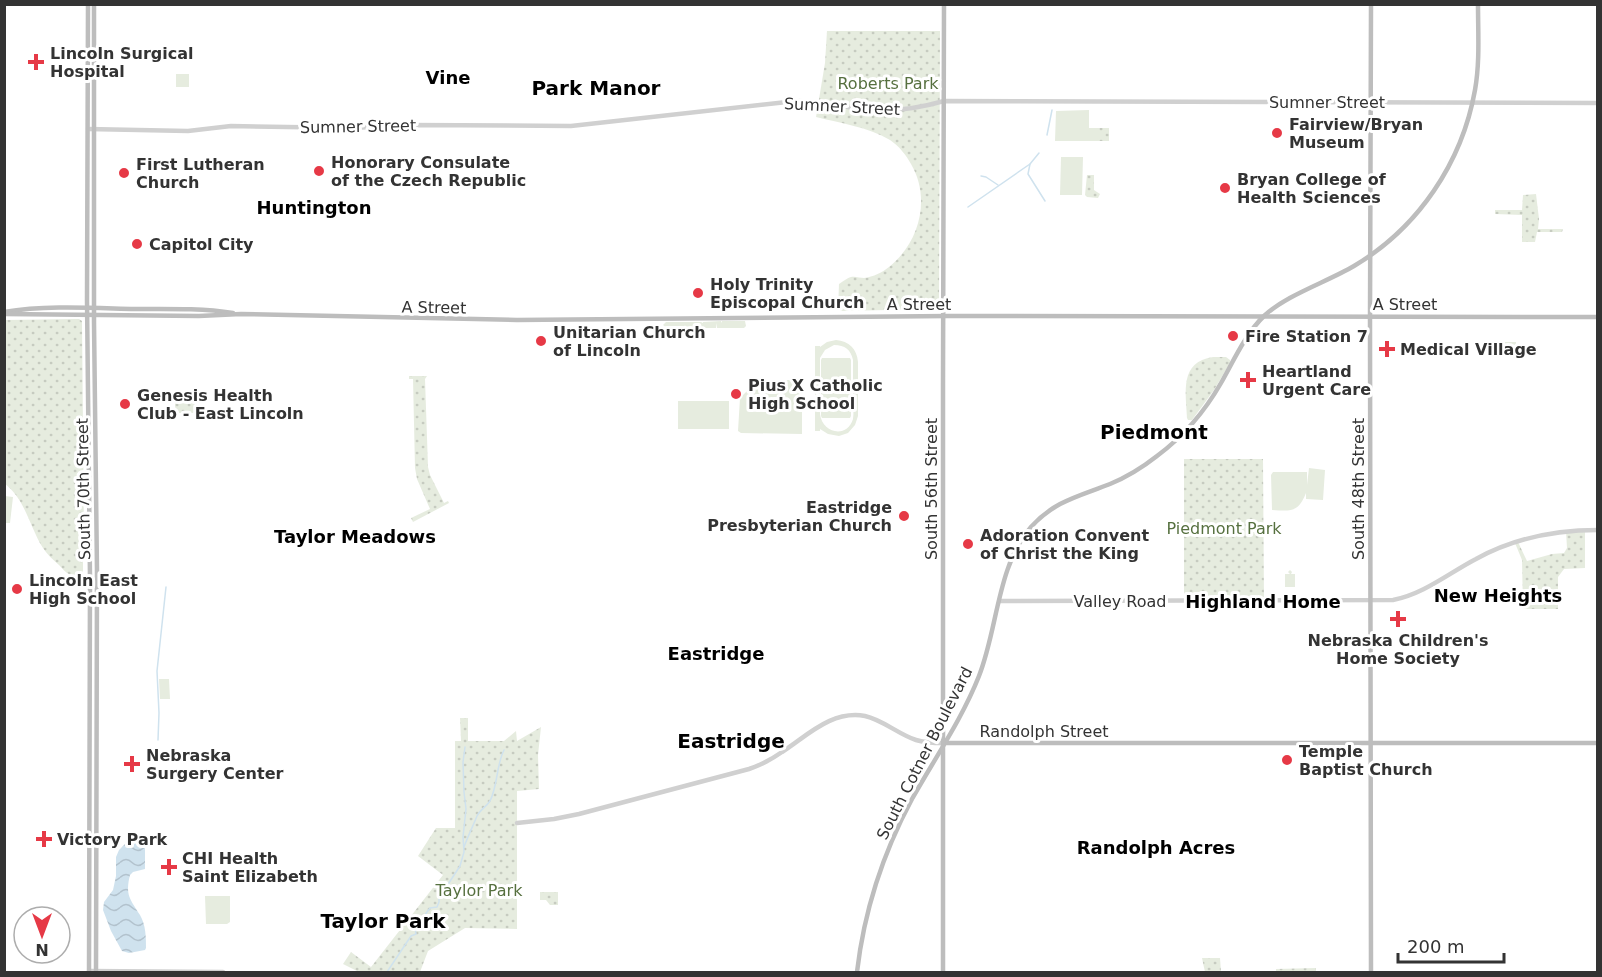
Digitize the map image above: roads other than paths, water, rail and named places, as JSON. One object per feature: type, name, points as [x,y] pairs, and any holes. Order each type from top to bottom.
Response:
[{"type":"main road","name":"South 70th Street","points":[[88,4],[89,972]]},
{"type":"main road","name":"South 70th Street","points":[[94,4],[97,572],[96,972]]},
{"type":"main road","name":"South 56th Street","points":[[944,4],[944,972]]},
{"type":"main road","name":"South 48th Street","points":[[1371,4],[1371,972]]},
{"type":"main road","name":"South Cotner Boulevard","points":[[857,972],[865,926],[877,880],[898,826],[967,703],[982,668],[1010,561],[1019,543],[1031,526],[1057,505],[1120,479],[1151,461],[1175,441],[1207,405],[1263,316],[1287,300],[1370,255],[1403,228],[1432,193],[1449,166],[1467,122],[1478,66],[1478,4]]},
{"type":"main road","name":"A Street","points":[[4,313],[36,309],[199,316],[241,314],[517,320],[943,316],[1598,317]]},
{"type":"main road","name":"Randolph Street","points":[[944,743],[1598,743]]},
{"type":"main road","points":[[929,769],[937,768],[944,772]]},
{"type":"street","name":"Sumner Street","points":[[87,129],[188,131],[231,126],[344,128],[409,125],[553,127],[787,101],[818,102],[877,111],[914,108],[944,101],[1598,103]]},
{"type":"street","name":"Valley Road","points":[[1000,601],[1389,601],[1410,596],[1485,554],[1524,539],[1550,533],[1598,530]]},
{"type":"street","name":"Randolph Street","points":[[517,822],[579,814],[743,771],[768,761],[822,725],[842,716],[869,717],[915,740],[944,743]]},
{"type":"street","points":[[89,972],[223,972]]},
{"type":"water","points":[[130,839],[145,842],[145,869],[130,875],[128,892],[143,923],[146,948],[129,953],[122,951],[103,910],[104,902],[113,890],[116,857],[119,850]]},
{"type":"waterway","points":[[1047,135],[1052,110]]},
{"type":"waterway","points":[[968,207],[1030,164],[1039,153]]},
{"type":"waterway","points":[[1030,164],[1028,174],[1045,201]]},
{"type":"waterway","points":[[981,176],[998,185]]},
{"type":"waterway","points":[[158,740],[157,671],[166,587]]},
{"type":"waterway","points":[[387,972],[411,936],[416,934],[415,928],[430,908],[437,907],[439,898],[460,866],[464,852],[466,809],[463,762],[465,747]]},
{"type":"waterway","points":[[464,847],[477,816],[493,795],[504,750]]},
{"type":"place","name":"Lincoln Surgical Hospital","points":[[36,62]]},
{"type":"place","name":"Fairview/Bryan Museum","points":[[1277,133]]},
{"type":"place","name":"Honorary Consulate of the Czech Republic","points":[[319,171]]},
{"type":"place","name":"First Lutheran Church","points":[[124,173]]},
{"type":"place","name":"Bryan College of Health Sciences","points":[[1225,188]]},
{"type":"place","name":"Capitol City","points":[[137,244]]},
{"type":"place","name":"Holy Trinity Episcopal Church","points":[[698,293]]},
{"type":"place","name":"Fire Station 7","points":[[1233,336]]},
{"type":"place","name":"Unitarian Church of Lincoln","points":[[541,341]]},
{"type":"place","name":"Medical Village","points":[[1387,349]]},
{"type":"place","name":"Heartland Urgent Care","points":[[1248,380]]},
{"type":"place","name":"Pius X Catholic High School","points":[[736,394]]},
{"type":"place","name":"Genesis Health Club - East Lincoln","points":[[125,404]]},
{"type":"place","name":"Eastridge Presbyterian Church","points":[[904,516]]},
{"type":"place","name":"Adoration Convent of Christ the King","points":[[968,544]]},
{"type":"place","name":"Lincoln East High School","points":[[17,589]]},
{"type":"place","name":"Nebraska Children's Home Society","points":[[1398,619]]},
{"type":"place","name":"Temple Baptist Church","points":[[1287,760]]},
{"type":"place","name":"Nebraska Surgery Center","points":[[132,764]]},
{"type":"place","name":"Victory Park","points":[[44,839]]},
{"type":"place","name":"CHI Health Saint Elizabeth","points":[[169,867]]},
{"type":"district","name":"Vine","points":[[448,78]]},
{"type":"district","name":"Park Manor","points":[[596,88]]},
{"type":"district","name":"Huntington","points":[[314,208]]},
{"type":"district","name":"Piedmont","points":[[1154,432]]},
{"type":"district","name":"Taylor Meadows","points":[[355,537]]},
{"type":"district","name":"New Heights","points":[[1498,596]]},
{"type":"district","name":"Highland Home","points":[[1263,602]]},
{"type":"district","name":"Eastridge","points":[[716,654]]},
{"type":"district","name":"Eastridge","points":[[731,741]]},
{"type":"district","name":"Randolph Acres","points":[[1156,848]]},
{"type":"district","name":"Taylor Park","points":[[383,921]]},
{"type":"park label","name":"Roberts Park","points":[[888,83]]},
{"type":"park label","name":"Piedmont Park","points":[[1224,528]]}]
